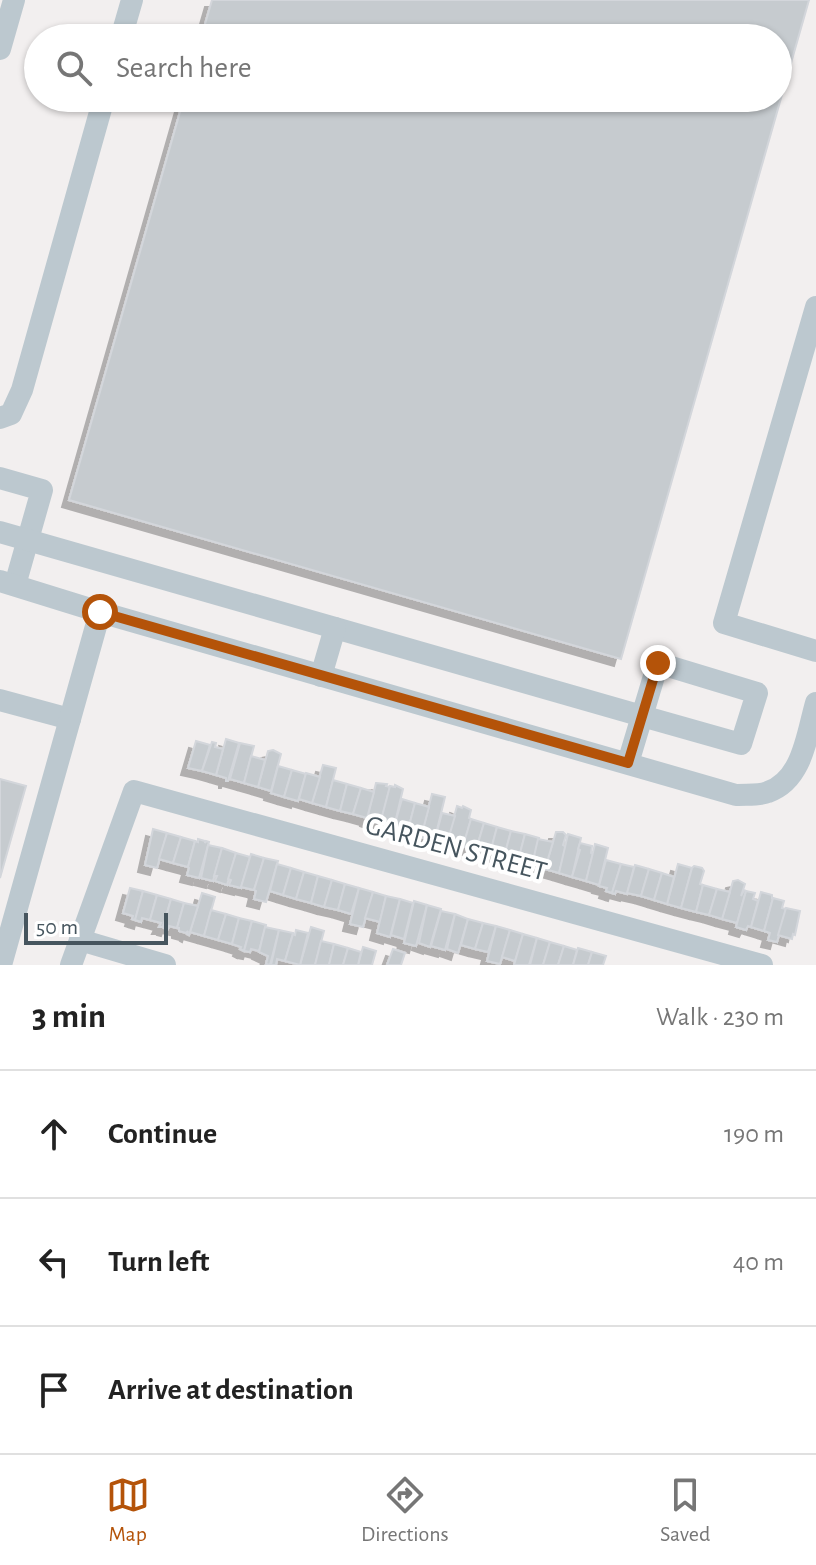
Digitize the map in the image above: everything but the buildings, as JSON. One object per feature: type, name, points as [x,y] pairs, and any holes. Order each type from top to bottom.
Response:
[{"type":"street","points":[[0,49],[14,0]]},
{"type":"street","points":[[125,24],[132,0]]},
{"type":"street","points":[[0,418],[11,414],[22,390],[100,112]]},
{"type":"street","points":[[816,307],[724,623],[816,651]]},
{"type":"street","points":[[0,478],[42,490],[28,540],[7,583],[736,795],[767,793],[789,779],[799,764],[816,703]]},
{"type":"street","points":[[0,532],[642,716],[741,744],[757,693],[658,663],[642,716],[628,763]]},
{"type":"street","points":[[1,965],[100,612]]},
{"type":"street","points":[[321,676],[335,628]]},
{"type":"street","points":[[0,700],[70,719]]},
{"type":"street","name":"GARDEN STREET","points":[[80,940],[134,791],[762,965]]},
{"type":"street","points":[[71,965],[80,940],[165,965]]},
{"type":"route","points":[[100,612],[628,763],[658,663]]}]
